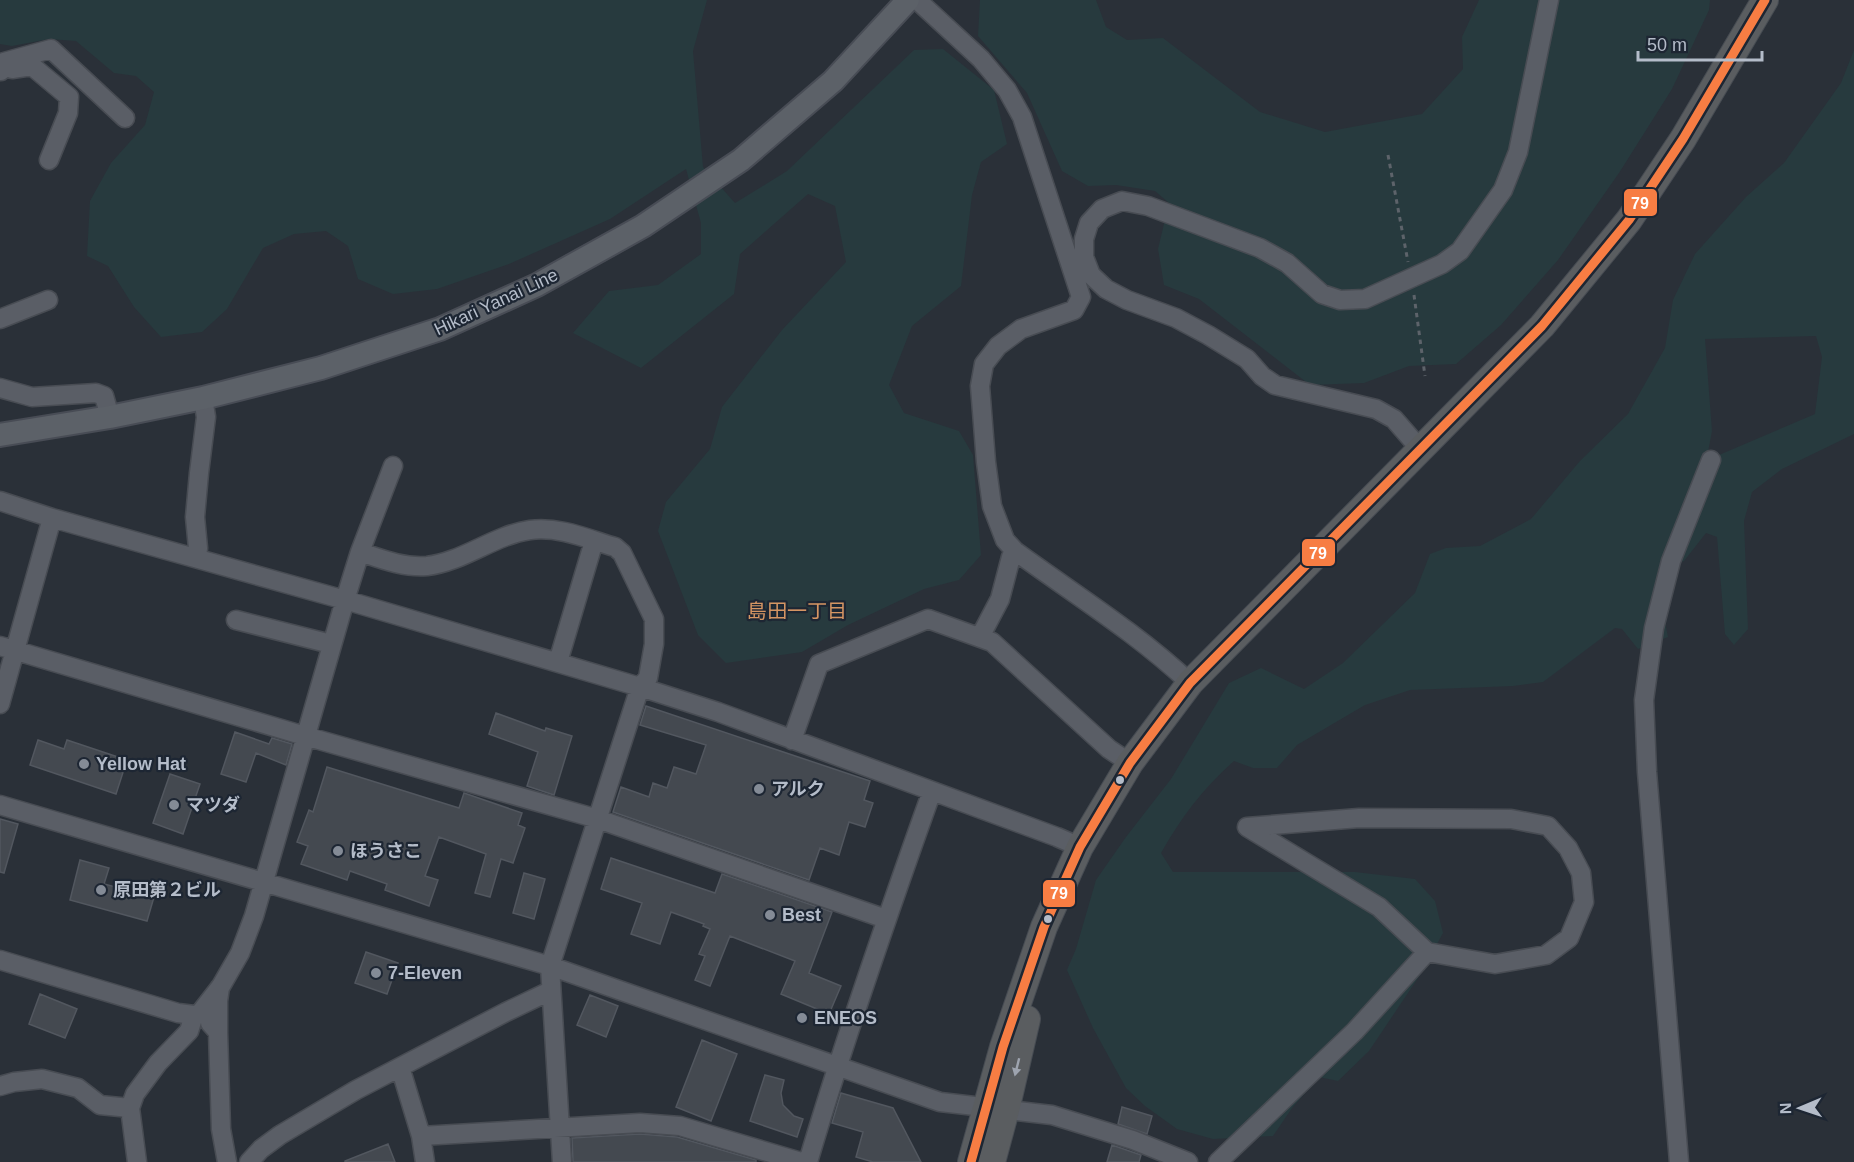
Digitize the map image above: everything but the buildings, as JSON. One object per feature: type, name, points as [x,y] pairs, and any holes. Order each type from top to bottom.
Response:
[{"type":"highway","points":[[971,1162],[1020,1051],[1044,927],[1080,848],[1130,763],[1190,683],[1542,326],[1629,220],[1683,139],[1765,0]]},
{"type":"highway","points":[[992,1162],[996,1109]]},
{"type":"main road","name":"Hikari Yanai Line","points":[[0,435],[110,417],[202,398],[321,369],[440,329],[537,285],[643,226],[741,160],[833,81],[909,0]]},
{"type":"street","points":[[917,0],[981,59],[1007,90],[1022,117],[1082,297]]},
{"type":"street","points":[[1421,450],[1394,419],[1376,409],[1275,385],[1262,376],[1247,359],[1208,335],[1176,318],[1127,300],[1106,289],[1091,275],[1084,257],[1084,239],[1089,223],[1102,209],[1122,201],[1148,206],[1260,248],[1287,262],[1322,294],[1340,300],[1365,299],[1442,264],[1460,251],[1503,190],[1518,152],[1549,0]]},
{"type":"street","points":[[49,160],[68,113],[69,97],[33,66],[1,71],[4,62],[51,49],[124,118]]},
{"type":"street","points":[[1082,297],[1100,295],[1106,289]]},
{"type":"street","points":[[1082,297],[1074,310],[1021,329],[998,346],[984,364],[980,386],[992,506],[1005,540],[1015,551],[1110,618],[1190,683]]},
{"type":"street","points":[[0,319],[48,300]]},
{"type":"street","points":[[0,388],[32,397],[96,393],[104,396],[110,417]]},
{"type":"street","points":[[196,558],[198,548],[195,517],[206,417],[202,398]]},
{"type":"street","points":[[1679,1162],[1648,784],[1644,700],[1654,628],[1671,561],[1711,460]]},
{"type":"street","points":[[137,1162],[130,1108],[135,1094],[158,1063],[189,1031],[197,1014],[220,986],[240,953],[254,916],[360,552],[393,466]]},
{"type":"street","points":[[0,501],[52,518],[345,600],[640,687],[717,712],[1057,837],[1080,848]]},
{"type":"street","points":[[0,704],[8,648],[52,518]]},
{"type":"street","points":[[360,552],[399,564],[426,566],[448,561],[500,539],[530,530],[553,529],[615,547],[622,553],[654,619],[654,644],[648,678],[640,687],[550,966],[562,1162]]},
{"type":"street","points":[[558,662],[594,541]]},
{"type":"street","points":[[980,637],[1000,599],[1011,557],[1015,551]]},
{"type":"street","points":[[792,740],[819,664],[928,619],[992,642],[1109,749],[1130,763]]},
{"type":"street","points":[[236,620],[332,644]]},
{"type":"street","points":[[8,648],[305,736],[598,819],[886,919]]},
{"type":"street","points":[[808,1162],[836,1067],[932,791]]},
{"type":"street","points":[[0,805],[550,966],[940,1102],[1052,1115],[1133,1140],[1188,1162]]},
{"type":"street","points":[[1359,818],[1511,819],[1548,826],[1568,848],[1581,873],[1584,902],[1569,938],[1546,955],[1495,964],[1427,952],[1379,907],[1247,827],[1359,818]]},
{"type":"street","points":[[1218,1162],[1355,1031],[1427,952]]},
{"type":"street","points":[[0,960],[178,1013],[197,1014],[218,1032]]},
{"type":"street","points":[[220,986],[218,1032],[221,1129],[227,1162]]},
{"type":"street","points":[[249,1162],[261,1149],[280,1135],[356,1090],[550,991]]},
{"type":"street","points":[[400,1067],[421,1136],[425,1162]]},
{"type":"street","points":[[0,1086],[42,1079],[78,1088],[100,1105],[130,1108]]},
{"type":"street","points":[[421,1136],[640,1123],[680,1126],[801,1162]]},
{"type":"path","points":[[1388,155],[1412,279],[1425,376]]},
{"type":"green space","points":[[0,0],[707,0],[693,51],[703,167],[735,203],[787,171],[914,50],[943,49],[994,90],[1007,144],[981,162],[972,195],[961,286],[912,326],[889,385],[904,413],[959,431],[973,455],[981,555],[959,580],[924,589],[848,625],[802,652],[726,663],[698,635],[658,531],[666,502],[710,449],[722,407],[782,330],[846,262],[835,206],[808,194],[740,254],[734,294],[641,368],[573,333],[609,291],[658,285],[701,254],[701,223],[686,169],[610,219],[509,264],[437,289],[393,294],[358,279],[348,246],[326,231],[294,234],[263,248],[227,309],[202,332],[161,337],[134,307],[108,266],[87,256],[90,201],[111,163],[145,125],[154,92],[136,76],[114,73],[76,41],[49,39],[12,46],[0,44]]},
{"type":"green space","points":[[980,0],[1096,0],[1106,27],[1127,40],[1163,38],[1260,112],[1325,132],[1422,114],[1463,69],[1462,37],[1479,0],[1710,0],[1709,10],[1672,89],[1619,173],[1558,260],[1501,325],[1456,364],[1409,366],[1364,383],[1310,385],[1199,299],[1164,285],[1158,249],[1169,203],[1155,191],[1116,185],[1088,186],[1062,171],[1027,93],[978,36]]},
{"type":"green space","points":[[1854,50],[1854,434],[1782,469],[1752,492],[1744,521],[1748,629],[1734,645],[1725,634],[1717,537],[1706,533],[1684,561],[1674,565],[1719,455],[1815,414],[1822,357],[1816,336],[1705,339],[1712,431],[1708,452],[1659,593],[1668,637],[1638,649],[1622,629],[1615,628],[1543,682],[1513,686],[1410,690],[1365,705],[1297,745],[1277,768],[1253,768],[1234,761],[1193,804],[1161,853],[1173,872],[1355,872],[1415,879],[1435,901],[1443,933],[1420,975],[1369,1051],[1338,1081],[1319,1077],[1292,1108],[1273,1136],[1213,1139],[1177,1129],[1145,1106],[1126,1088],[1093,1028],[1067,970],[1076,949],[1096,880],[1171,779],[1229,683],[1261,668],[1304,689],[1343,663],[1415,593],[1430,554],[1446,548],[1480,546],[1531,519],[1580,461],[1628,414],[1665,348],[1673,300],[1695,254],[1746,197],[1784,163],[1841,83]]},
{"type":"transit line","name":"79","points":[[971,1162],[1003,1047],[1044,927],[1080,847],[1130,763],[1190,683],[1542,326],[1629,220],[1683,139],[1765,0]]},
{"type":"place","name":"Yellow Hat","points":[[84,764]]},
{"type":"place","name":"アルク","points":[[759,789]]},
{"type":"place","name":"マツダ","points":[[174,805]]},
{"type":"place","name":"ほうさこ","points":[[338,851]]},
{"type":"place","name":"原田第２ビル","points":[[101,890]]},
{"type":"place","name":"Best","points":[[770,915]]},
{"type":"place","name":"7-Eleven","points":[[376,973]]},
{"type":"place","name":"ENEOS","points":[[802,1018]]},
{"type":"district","name":"島田一丁目","points":[[797,611]]}]
